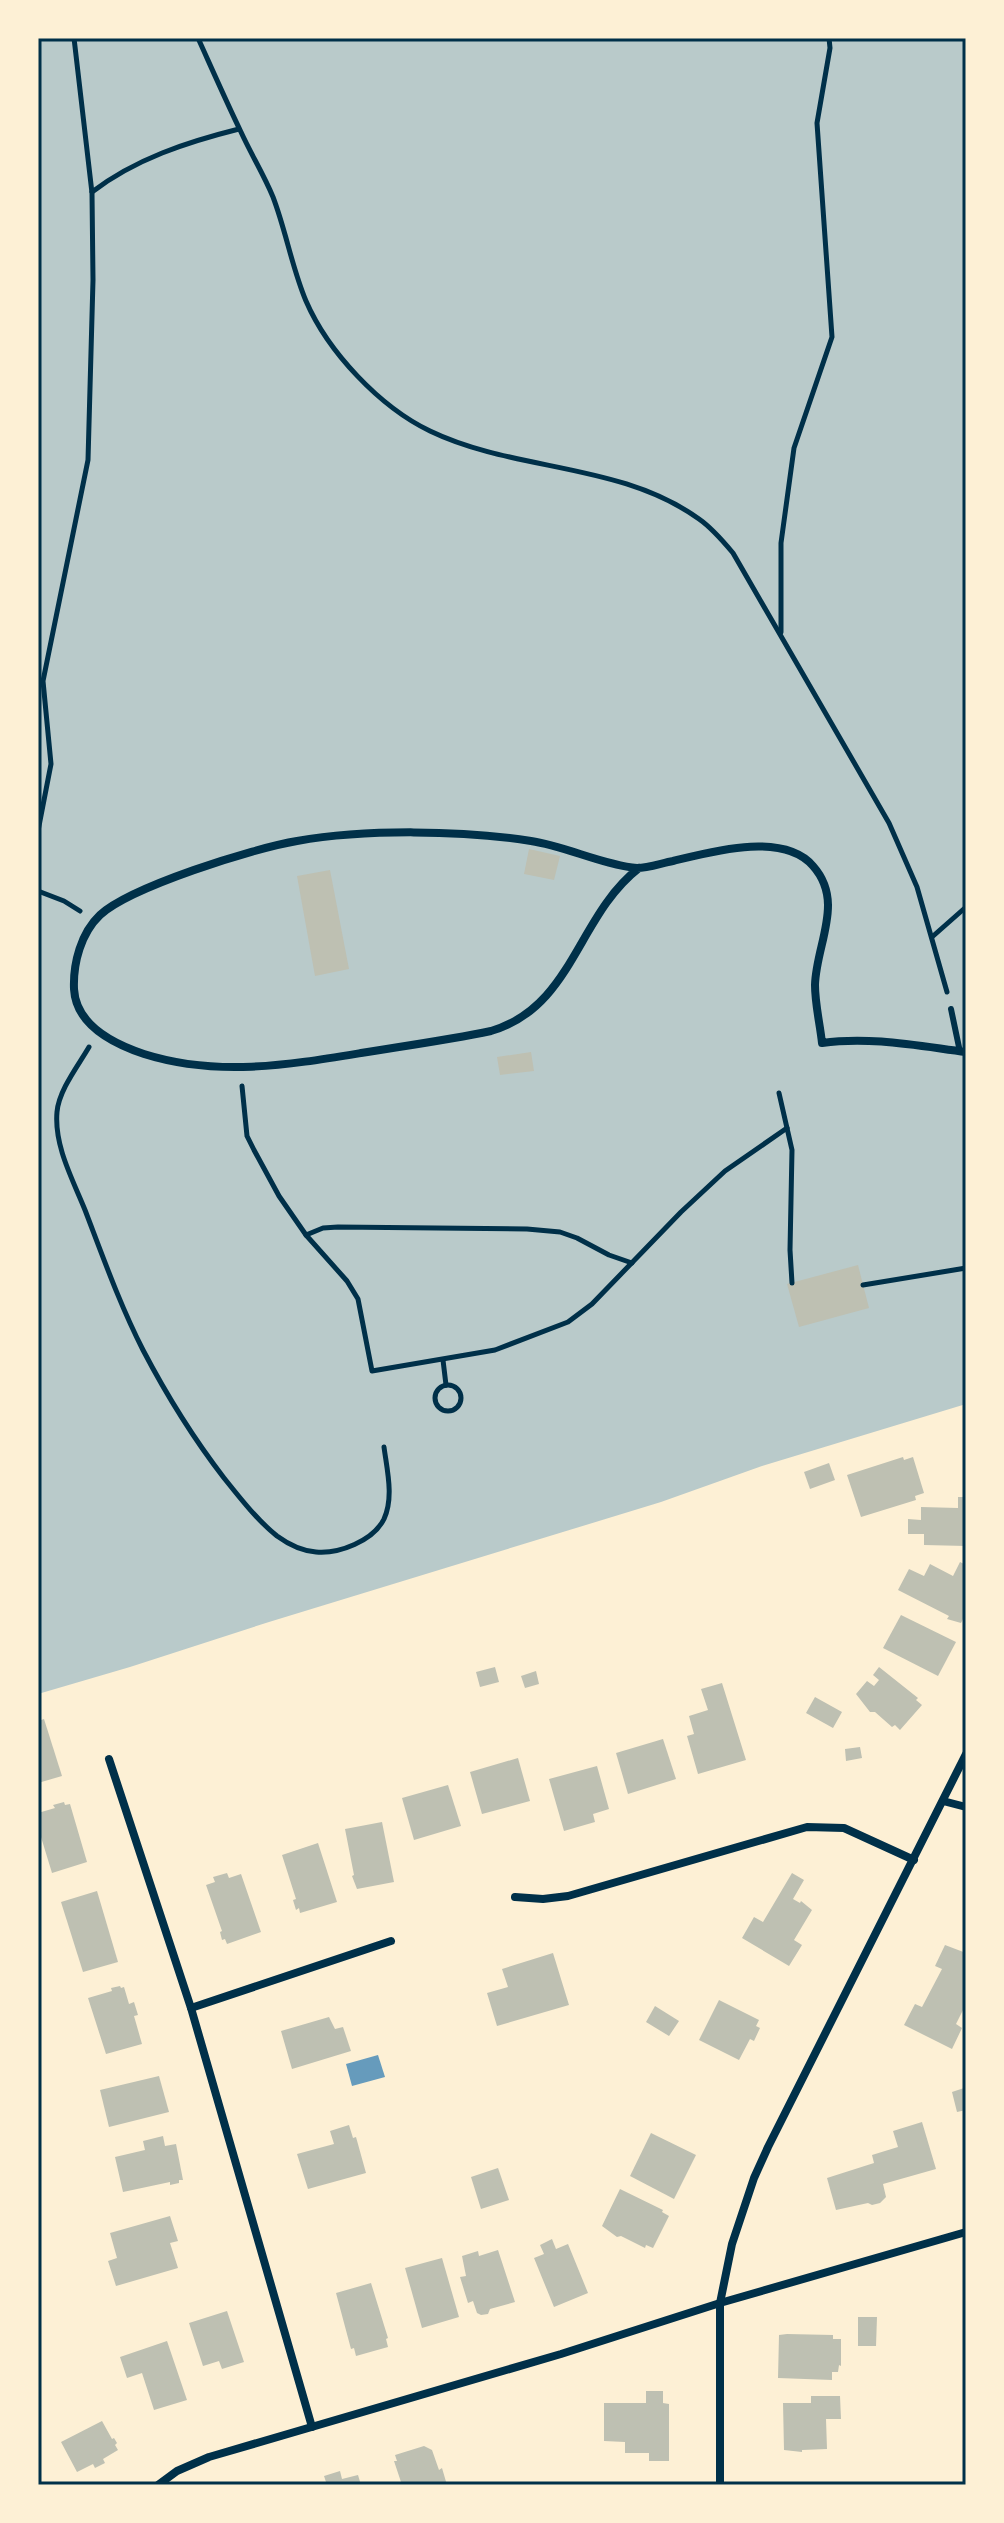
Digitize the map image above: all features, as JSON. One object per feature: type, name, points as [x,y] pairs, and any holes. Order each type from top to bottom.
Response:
[{"type":"street","points":[[639,868],[606,903],[570,964],[538,1006],[518,1022],[491,1031],[302,1064],[217,1068],[172,1061],[122,1046],[97,1032],[85,1019],[74,994],[79,950],[95,920],[116,903],[213,865],[297,841],[433,834],[530,841],[639,868],[724,849],[771,848],[803,857],[815,867],[828,897],[828,918],[815,988],[822,1043],[841,1040],[909,1044],[963,1052]]},
{"type":"street","points":[[720,2485],[720,2303],[732,2244],[759,2167],[966,1754]]},
{"type":"street","points":[[109,1759],[191,2008],[312,2427]]},
{"type":"street","points":[[943,1801],[966,1807]]},
{"type":"street","points":[[515,1897],[543,1899],[568,1896],[780,1834],[818,1826],[837,1826],[852,1831],[914,1860]]},
{"type":"street","points":[[191,2008],[391,1941]]},
{"type":"street","points":[[158,2485],[194,2462],[966,2232]]},
{"type":"lane","points":[[951,1009],[963,1052]]},
{"type":"path","points":[[38,831],[51,764],[43,681],[88,460],[92,193],[74,38]]},
{"type":"path","points":[[198,38],[272,196],[306,301],[324,334],[358,376],[409,419],[446,438],[639,488],[699,519],[733,553],[889,823],[917,887],[951,1009]]},
{"type":"path","points":[[781,636],[781,543],[794,448],[832,337],[817,123],[829,38]]},
{"type":"path","points":[[92,193],[113,176],[139,163],[174,148],[239,129]]},
{"type":"path","points":[[38,891],[64,901],[95,920]]},
{"type":"path","points":[[932,937],[966,907]]},
{"type":"path","points":[[97,1032],[61,1098],[57,1112],[60,1147],[143,1351],[203,1451],[244,1503],[278,1537],[292,1545],[317,1552],[351,1546],[367,1538],[384,1519],[389,1483],[384,1447]]},
{"type":"path","points":[[240,1068],[247,1136],[279,1196],[358,1299],[372,1371],[495,1350],[568,1322],[592,1304],[725,1171],[787,1128]]},
{"type":"path","points":[[779,1093],[792,1150],[792,1283]]},
{"type":"path","points":[[306,1235],[323,1228],[338,1227],[527,1229],[560,1232],[632,1263]]},
{"type":"path","points":[[863,1285],[966,1268]]},
{"type":"path","points":[[443,1360],[446,1385]]},
{"type":"path","points":[[446,1385],[456,1387],[462,1396],[459,1406],[451,1412],[441,1409],[435,1401],[437,1391],[446,1385]]},
{"type":"shaded area","points":[[38,38],[966,38],[966,1404],[762,1466],[661,1502],[38,1694]]},
{"type":"water","points":[[378,2055],[385,2077],[352,2086],[346,2064]]},
{"type":"building","points":[[529,849],[560,856],[554,880],[524,874]]},
{"type":"building","points":[[330,870],[349,969],[315,976],[297,876]]},
{"type":"building","points":[[531,1052],[534,1071],[500,1075],[497,1057]]},
{"type":"building","points":[[858,1265],[869,1308],[799,1327],[787,1284]]},
{"type":"building","points":[[903,1457],[904,1460],[913,1457],[924,1493],[915,1496],[916,1500],[861,1517],[847,1475]]},
{"type":"building","points":[[829,1463],[835,1480],[810,1489],[804,1472]]},
{"type":"building","points":[[958,1497],[966,1497],[966,1546],[924,1545],[924,1534],[908,1534],[908,1519],[921,1520],[921,1507],[958,1508]]},
{"type":"building","points":[[960,1562],[966,1565],[966,1613],[961,1623],[947,1619],[949,1616],[898,1590],[909,1569],[924,1576],[930,1564],[953,1576]]},
{"type":"building","points":[[901,1615],[956,1642],[938,1676],[883,1648]]},
{"type":"building","points":[[495,1667],[499,1682],[480,1687],[476,1672]]},
{"type":"building","points":[[879,1667],[918,1698],[916,1700],[922,1705],[900,1730],[875,1712],[870,1712],[856,1694],[867,1681],[874,1686],[879,1680],[873,1675]]},
{"type":"building","points":[[536,1671],[539,1684],[525,1688],[521,1676]]},
{"type":"building","points":[[722,1683],[746,1760],[698,1774],[687,1736],[694,1734],[689,1716],[708,1710],[701,1689]]},
{"type":"building","points":[[815,1697],[842,1712],[833,1728],[806,1713]]},
{"type":"building","points":[[44,1719],[62,1776],[38,1783],[38,1721]]},
{"type":"building","points":[[663,1739],[676,1779],[628,1794],[616,1753]]},
{"type":"building","points":[[860,1747],[862,1758],[846,1761],[845,1749]]},
{"type":"building","points":[[518,1758],[530,1801],[482,1814],[470,1772]]},
{"type":"building","points":[[597,1766],[609,1809],[593,1814],[595,1822],[564,1831],[549,1779]]},
{"type":"building","points":[[448,1785],[461,1826],[414,1840],[402,1798]]},
{"type":"building","points":[[64,1802],[65,1805],[70,1804],[87,1862],[52,1873],[41,1837],[38,1838],[38,1813]]},
{"type":"building","points":[[382,1822],[394,1882],[357,1889],[345,1829]]},
{"type":"building","points":[[318,1843],[337,1902],[300,1913],[299,1908],[296,1910],[293,1900],[296,1899],[282,1855]]},
{"type":"building","points":[[227,1873],[229,1878],[241,1874],[261,1932],[227,1944],[225,1939],[222,1940],[222,1931],[206,1885],[215,1882],[213,1877]]},
{"type":"building","points":[[792,1873],[804,1880],[793,1899],[812,1910],[794,1940],[802,1945],[789,1966],[742,1938],[754,1917],[763,1922]]},
{"type":"building","points":[[97,1891],[118,1962],[83,1972],[61,1902]]},
{"type":"building","points":[[945,1945],[966,1953],[966,2004],[956,2024],[962,2028],[952,2049],[904,2025],[915,2004],[922,2007],[942,1969],[935,1966]]},
{"type":"building","points":[[553,1953],[569,2005],[497,2026],[487,1993],[508,1987],[502,1969]]},
{"type":"building","points":[[124,1987],[129,2004],[134,2002],[138,2015],[134,2016],[142,2044],[106,2054],[88,1998]]},
{"type":"building","points":[[719,2000],[759,2020],[756,2026],[760,2028],[754,2041],[750,2039],[739,2060],[699,2040]]},
{"type":"building","points":[[655,2006],[679,2021],[669,2036],[646,2022]]},
{"type":"building","points":[[329,2017],[335,2029],[343,2027],[351,2051],[292,2069],[281,2031]]},
{"type":"building","points":[[159,2076],[169,2112],[109,2127],[100,2090]]},
{"type":"building","points":[[964,2088],[966,2110],[957,2112],[952,2092]]},
{"type":"building","points":[[922,2122],[936,2169],[883,2184],[886,2197],[880,2203],[836,2210],[827,2178],[874,2163],[872,2155],[898,2147],[893,2131]]},
{"type":"building","points":[[349,2125],[353,2138],[356,2137],[366,2173],[308,2189],[297,2154],[334,2144],[330,2131]]},
{"type":"building","points":[[651,2133],[696,2155],[674,2199],[630,2176]]},
{"type":"building","points":[[163,2136],[165,2146],[176,2144],[183,2180],[123,2192],[115,2157],[145,2150],[143,2141]]},
{"type":"building","points":[[498,2168],[509,2200],[481,2209],[471,2177]]},
{"type":"building","points":[[620,2189],[669,2216],[653,2248],[617,2237],[602,2226]]},
{"type":"building","points":[[170,2216],[178,2241],[170,2243],[178,2268],[116,2286],[108,2261],[117,2258],[110,2233]]},
{"type":"building","points":[[552,2239],[556,2249],[568,2244],[588,2293],[554,2307],[534,2258],[544,2254],[540,2245]]},
{"type":"building","points":[[498,2250],[515,2302],[481,2315],[477,2313],[473,2301],[468,2303],[460,2277],[466,2276],[462,2256],[478,2251],[479,2256]]},
{"type":"building","points":[[442,2258],[459,2317],[422,2328],[405,2268]]},
{"type":"building","points":[[371,2283],[388,2347],[356,2356],[354,2348],[351,2349],[336,2293]]},
{"type":"building","points":[[227,2311],[244,2362],[222,2369],[219,2361],[203,2366],[189,2323]]},
{"type":"building","points":[[858,2317],[877,2317],[876,2346],[858,2346]]},
{"type":"building","points":[[779,2335],[833,2335],[833,2339],[841,2339],[841,2366],[838,2372],[832,2372],[832,2380],[778,2378]]},
{"type":"building","points":[[167,2341],[187,2400],[154,2410],[142,2373],[127,2378],[120,2357]]},
{"type":"building","points":[[646,2391],[663,2391],[663,2403],[669,2404],[669,2461],[649,2461],[649,2453],[625,2453],[625,2442],[604,2441],[604,2403],[646,2403]]},
{"type":"building","points":[[811,2396],[840,2396],[841,2419],[826,2419],[827,2449],[802,2452],[784,2450],[783,2403],[811,2403]]},
{"type":"building","points":[[102,2421],[117,2443],[118,2450],[103,2459],[105,2463],[95,2468],[93,2464],[77,2472],[61,2442]]},
{"type":"building","points":[[424,2446],[432,2450],[447,2485],[402,2485],[395,2455]]},
{"type":"building","points":[[340,2471],[342,2479],[358,2475],[361,2485],[327,2485],[324,2476]]}]
